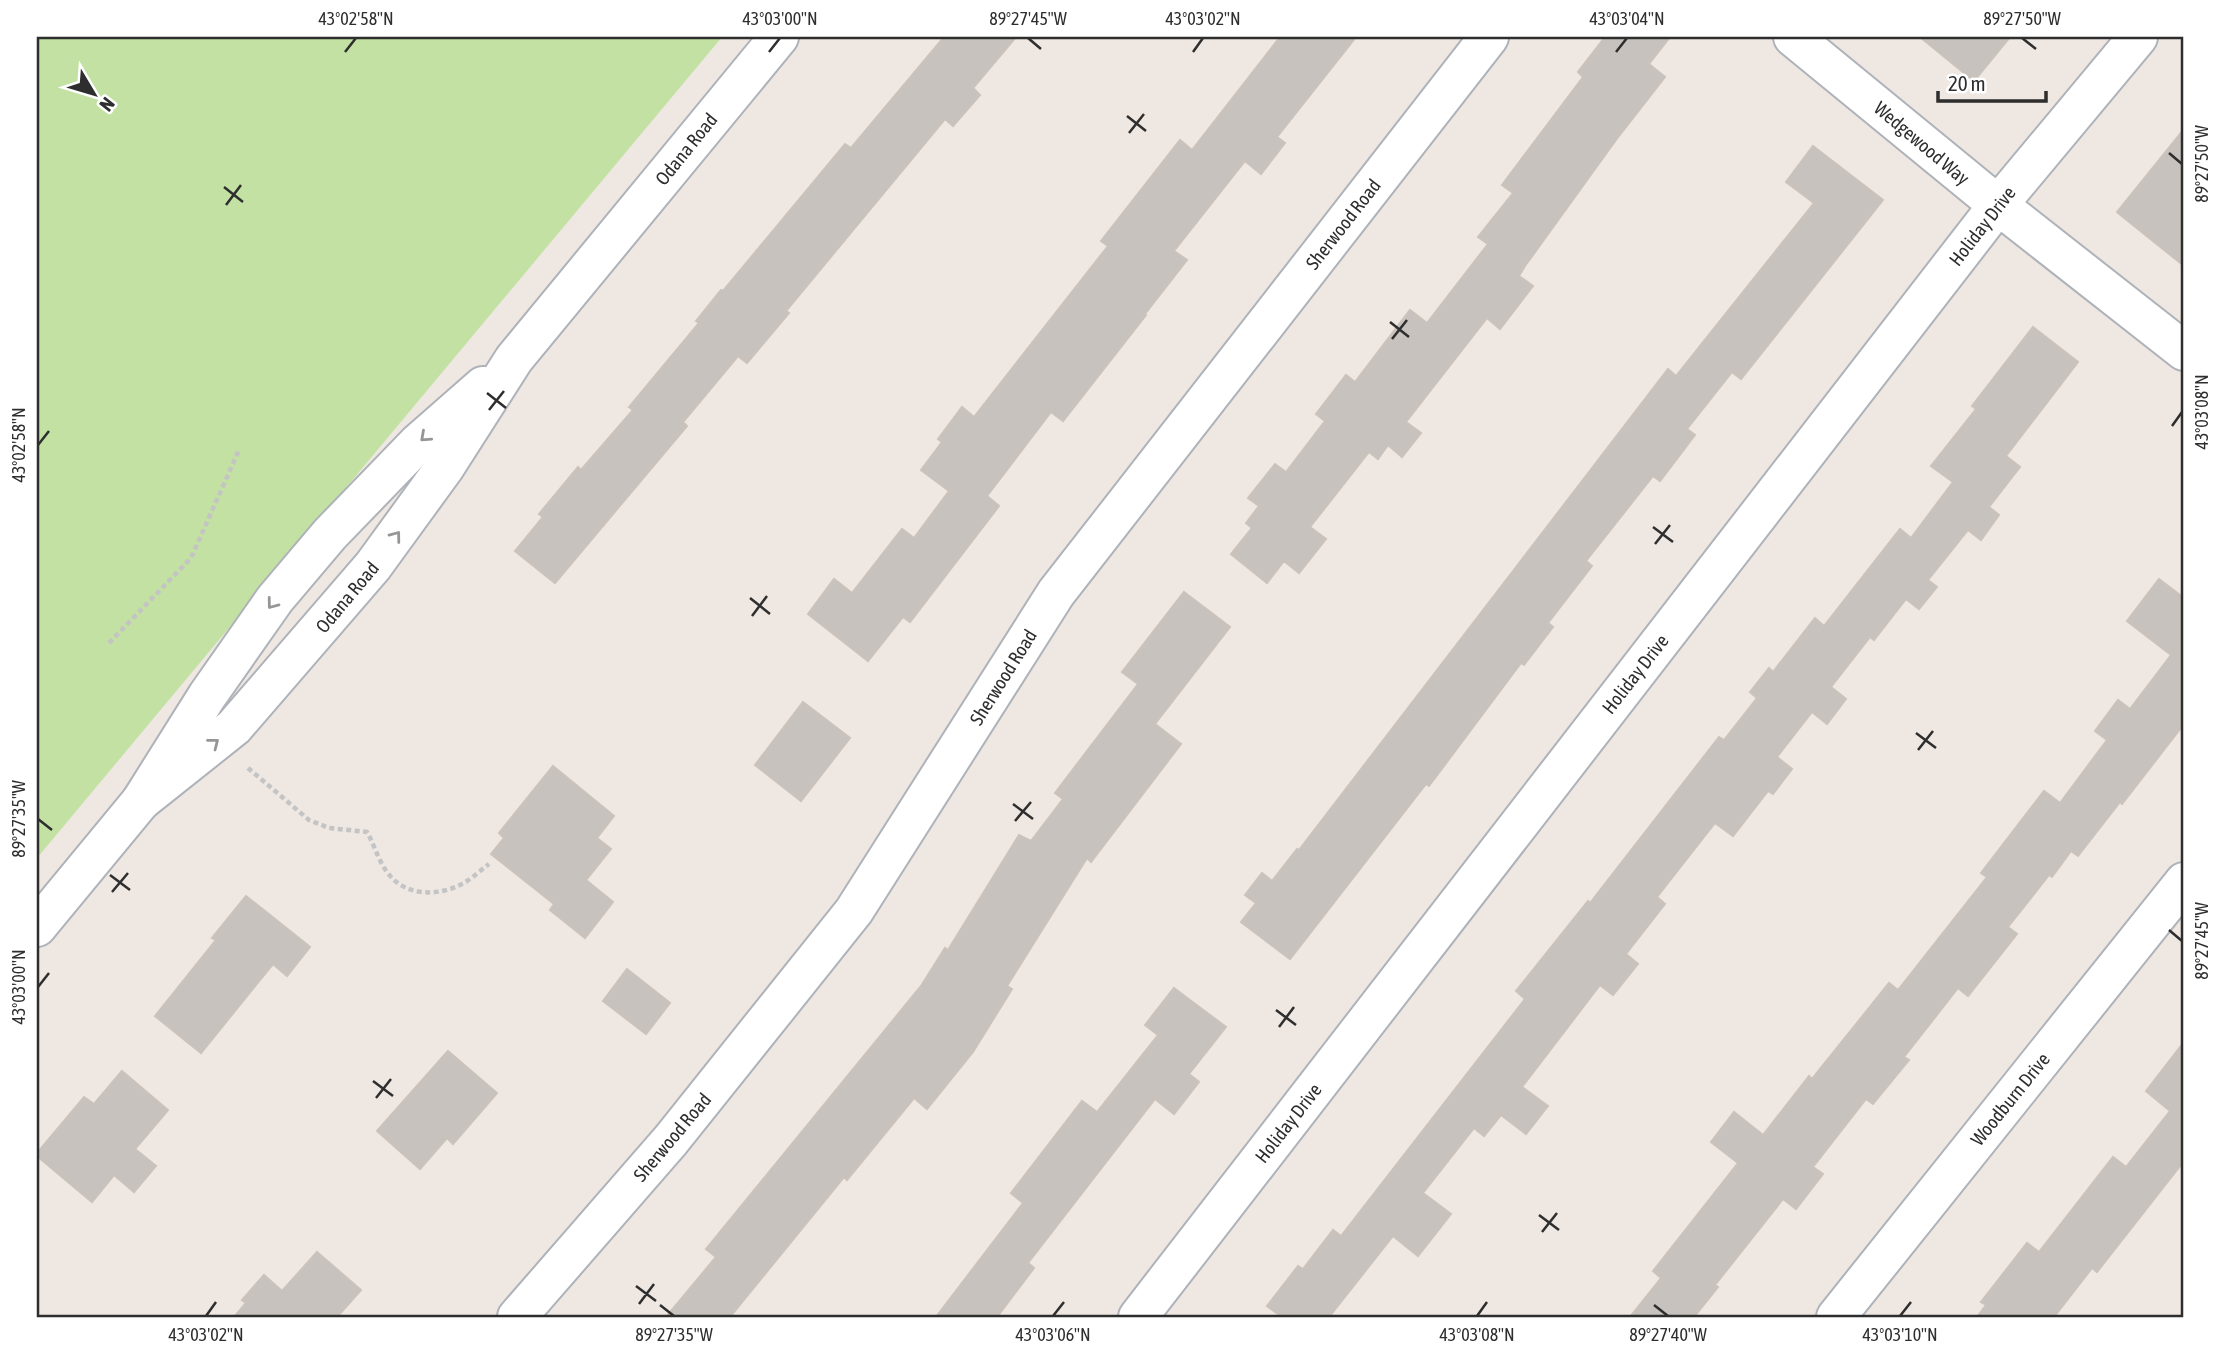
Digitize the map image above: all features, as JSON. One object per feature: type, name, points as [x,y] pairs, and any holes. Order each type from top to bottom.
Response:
[{"type":"street","name":"Odana Road","points":[[141,801],[234,727],[355,588],[445,467],[514,359],[779,37]]},
{"type":"street","name":"Sherwood Road","points":[[517,1317],[671,1140],[855,911],[1056,593],[1489,37]]},
{"type":"street","name":"Wedgewood Way","points":[[1793,37],[1998,205],[2184,351]]},
{"type":"street","name":"Holiday Drive","points":[[1138,1317],[1998,205],[2138,37]]},
{"type":"street","name":"Odana Road","points":[[37,927],[141,801],[207,696],[275,598],[330,534],[418,443],[514,359]]},
{"type":"street","name":"Woodburn Drive","points":[[1836,1317],[2184,882]]},
{"type":"path","points":[[109,643],[191,558],[239,450]]},
{"type":"path","points":[[248,768],[309,820],[329,828],[367,832],[387,872],[405,889],[426,894],[446,890],[466,882],[489,864]]},
{"type":"green space","points":[[37,37],[722,37],[37,858]]},
{"type":"building","points":[[944,37],[1016,37],[973,88],[980,95],[953,126],[945,119],[786,311],[789,313],[747,363],[738,356],[683,422],[687,426],[555,583],[515,551],[543,517],[539,514],[578,467],[581,470],[633,410],[629,407],[699,323],[696,321],[721,290],[723,291],[845,144],[851,148]]},
{"type":"building","points":[[1280,37],[1356,37],[1277,137],[1285,143],[1261,174],[1245,161],[1174,251],[1187,260],[1146,315],[1063,421],[1051,412],[987,496],[999,506],[910,622],[903,617],[868,661],[808,614],[834,579],[852,593],[902,529],[914,538],[949,491],[921,470],[942,442],[938,439],[962,407],[974,417],[1108,246],[1101,241],[1180,140],[1192,150]]},
{"type":"building","points":[[1605,37],[1670,37],[1649,64],[1665,77],[1525,266],[1519,276],[1533,286],[1500,329],[1487,318],[1406,422],[1421,433],[1402,457],[1388,445],[1378,459],[1369,452],[1310,527],[1326,539],[1299,573],[1284,561],[1267,583],[1231,554],[1252,528],[1246,523],[1259,506],[1248,498],[1275,464],[1286,472],[1325,421],[1316,414],[1346,375],[1355,382],[1410,310],[1427,323],[1488,244],[1478,237],[1513,193],[1502,185],[1583,77],[1578,72]]},
{"type":"building","points":[[1920,37],[2010,37],[1974,81]]},
{"type":"building","points":[[2184,129],[2184,266],[2117,212]]},
{"type":"building","points":[[1813,146],[1883,200],[1741,379],[1732,372],[1687,429],[1695,435],[1660,481],[1653,476],[1586,561],[1592,566],[1548,623],[1553,627],[1524,665],[1521,663],[1429,786],[1426,784],[1290,959],[1241,922],[1256,903],[1245,895],[1262,873],[1272,881],[1297,849],[1299,850],[1668,369],[1676,376],[1814,203],[1786,182]]},
{"type":"building","points":[[2033,327],[2078,362],[2006,456],[2020,467],[1989,507],[1999,515],[1981,540],[1968,530],[1928,580],[1937,587],[1919,609],[1906,599],[1874,640],[1870,637],[1831,687],[1846,699],[1827,724],[1812,712],[1777,757],[1792,769],[1773,794],[1768,791],[1733,836],[1715,823],[1657,897],[1665,904],[1626,954],[1638,964],[1613,995],[1600,985],[1522,1087],[1548,1106],[1526,1134],[1501,1115],[1484,1136],[1474,1128],[1423,1193],[1451,1214],[1418,1256],[1393,1236],[1329,1317],[1282,1317],[1267,1306],[1298,1266],[1303,1269],[1333,1230],[1341,1236],[1525,999],[1516,991],[1588,901],[1590,903],[1719,737],[1724,740],[1757,698],[1750,692],[1769,668],[1773,672],[1815,618],[1824,626],[1900,529],[1911,538],[1953,482],[1931,466],[1976,409],[1972,406]]},
{"type":"building","points":[[2159,579],[2184,598],[2184,724],[2078,856],[2071,851],[2052,877],[2049,875],[2008,927],[2017,934],[1968,996],[1958,988],[1904,1057],[1909,1060],[1873,1104],[1866,1099],[1813,1167],[1823,1174],[1796,1209],[1783,1199],[1715,1285],[1718,1287],[1694,1317],[1630,1317],[1661,1278],[1653,1271],[1738,1163],[1711,1142],[1734,1112],[1763,1135],[1809,1076],[1812,1079],[1889,983],[1898,990],[1987,877],[1981,873],[2044,791],[2060,803],[2107,740],[2095,731],[2118,700],[2130,709],[2171,655],[2127,621]]},
{"type":"building","points":[[1184,592],[1230,627],[1155,724],[1181,744],[1091,862],[1087,858],[1007,986],[1012,989],[973,1052],[927,1109],[914,1098],[847,1180],[844,1177],[730,1317],[666,1317],[716,1257],[706,1249],[921,986],[945,948],[948,950],[1019,835],[1031,841],[1063,799],[1055,793],[1138,684],[1122,672]]},
{"type":"building","points":[[803,702],[850,738],[801,801],[755,765]]},
{"type":"building","points":[[553,766],[614,816],[597,838],[611,849],[586,880],[613,902],[585,938],[550,910],[554,904],[491,854],[504,838],[499,833]]},
{"type":"building","points":[[246,896],[310,947],[287,976],[273,964],[201,1053],[155,1016],[216,940],[212,938]]},
{"type":"building","points":[[627,969],[670,1003],[646,1034],[603,1001]]},
{"type":"building","points":[[1174,988],[1226,1027],[1189,1074],[1199,1082],[1174,1114],[1155,1099],[1028,1263],[1034,1268],[997,1317],[936,1317],[1023,1203],[1011,1193],[1082,1101],[1097,1112],[1158,1035],[1145,1025]]},
{"type":"building","points":[[2184,1042],[2184,1161],[2097,1272],[2092,1268],[2054,1317],[1977,1317],[1986,1305],[1981,1302],[2027,1243],[2039,1252],[2113,1157],[2126,1167],[2170,1111],[2146,1091]]},
{"type":"building","points":[[448,1051],[497,1093],[453,1144],[447,1138],[420,1169],[377,1131]]},
{"type":"building","points":[[122,1071],[168,1110],[135,1149],[156,1166],[134,1192],[114,1175],[92,1202],[37,1156],[37,1153],[84,1097],[94,1104]]},
{"type":"building","points":[[317,1252],[361,1290],[337,1317],[234,1317],[246,1303],[242,1300],[264,1275],[282,1291]]}]
